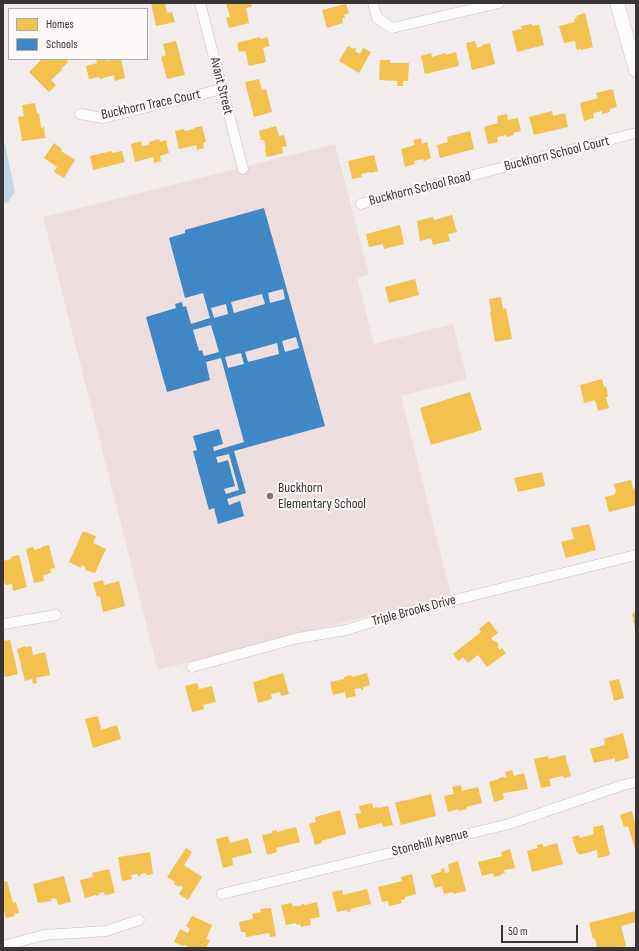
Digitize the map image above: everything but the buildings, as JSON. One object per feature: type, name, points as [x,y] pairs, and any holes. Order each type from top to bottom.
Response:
[{"type":"street","name":"Avant Street","points":[[200,3],[243,169]]},
{"type":"street","points":[[373,3],[377,18],[392,28],[499,3]]},
{"type":"street","points":[[617,3],[636,70]]},
{"type":"street","name":"Buckhorn Trace Court","points":[[80,114],[103,118],[222,89]]},
{"type":"street","name":"Buckhorn School Court","points":[[479,174],[636,133]]},
{"type":"street","name":"Buckhorn School Road","points":[[361,204],[479,174]]},
{"type":"street","name":"Triple Brooks Drive","points":[[192,667],[298,638],[346,630],[394,615],[636,555]]},
{"type":"street","points":[[3,624],[56,615]]},
{"type":"street","name":"Stonehill Avenue","points":[[222,894],[509,824],[636,782]]},
{"type":"street","points":[[3,946],[44,935],[106,931],[139,920]]},
{"type":"shaded area","name":"Buckhorn Elementary School","points":[[335,144],[369,275],[357,278],[374,344],[453,324],[467,379],[401,396],[451,595],[158,670],[43,217]]},
{"type":"water","points":[[3,140],[15,192],[8,202],[3,203]]},
{"type":"place","name":"Buckhorn Elementary School","points":[[270,496]]}]
